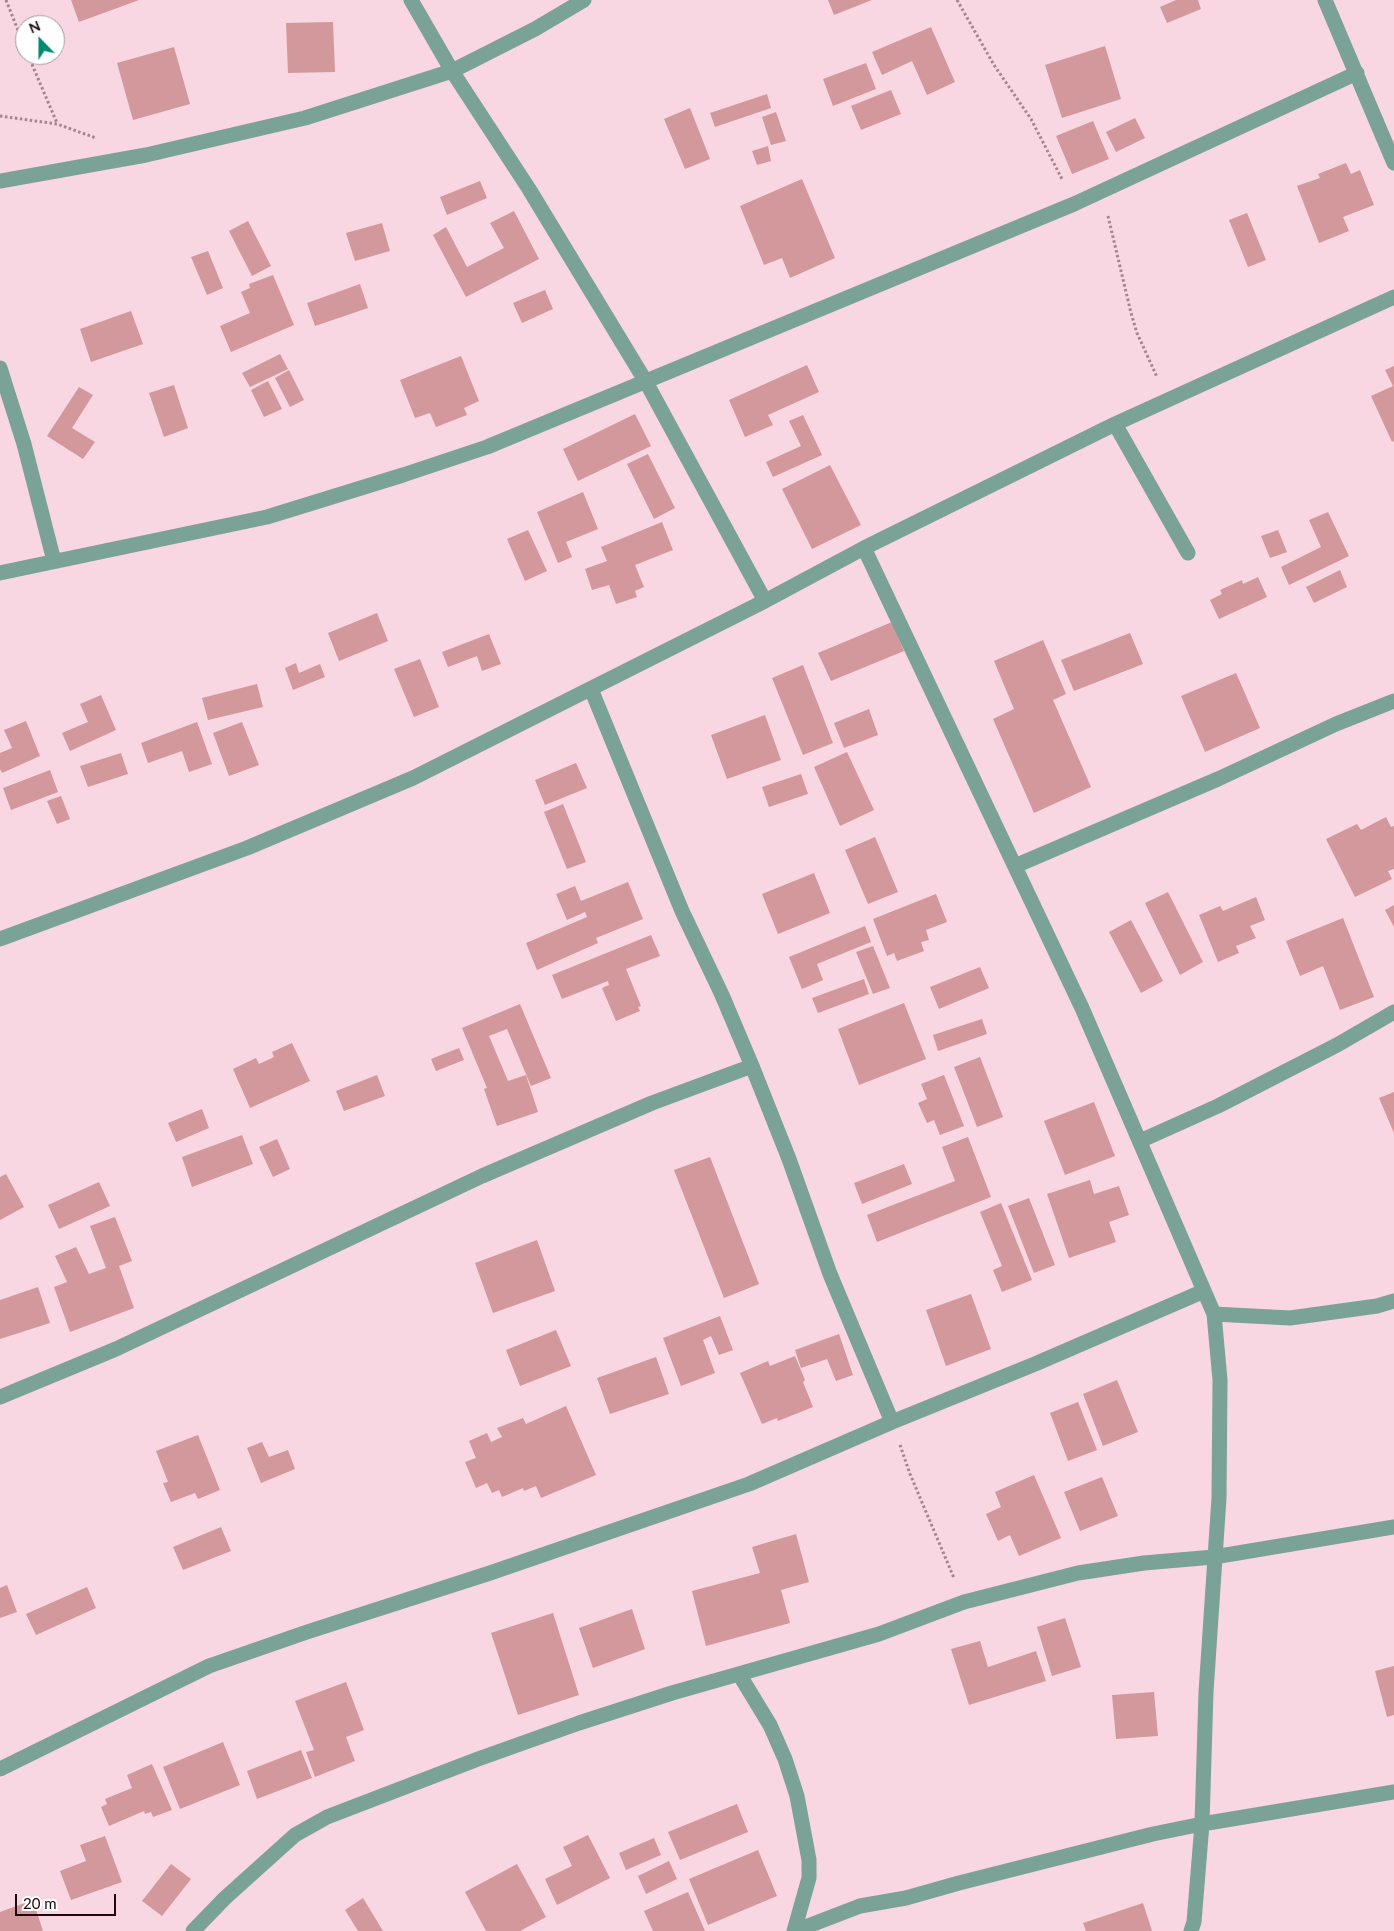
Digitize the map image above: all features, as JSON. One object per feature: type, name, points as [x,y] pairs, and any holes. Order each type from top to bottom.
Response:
[{"type":"street","points":[[411,0],[452,71],[529,189],[646,382],[765,602]]},
{"type":"street","points":[[0,181],[146,155],[305,118],[452,71],[535,29],[584,0]]},
{"type":"street","points":[[1325,0],[1394,163]]},
{"type":"street","points":[[0,573],[267,517],[403,475],[487,446],[1074,204],[1357,74]]},
{"type":"street","points":[[0,939],[247,848],[413,778],[765,602],[864,548],[1115,424],[1394,298]]},
{"type":"street","points":[[0,368],[24,444],[54,561]]},
{"type":"street","points":[[1115,424],[1188,553]]},
{"type":"street","points":[[864,548],[1082,1008],[1214,1314],[1220,1380],[1219,1498],[1206,1692],[1202,1824],[1194,1922],[1191,1931]]},
{"type":"street","points":[[591,690],[682,911],[752,1066],[790,1160],[830,1274],[892,1422]]},
{"type":"street","points":[[1014,866],[1218,779],[1336,724],[1394,701]]},
{"type":"street","points":[[1140,1140],[1218,1106],[1337,1045],[1394,1012]]},
{"type":"street","points":[[0,1398],[116,1349],[482,1176],[652,1104],[752,1066]]},
{"type":"street","points":[[0,1769],[209,1666],[499,1570],[749,1484],[1204,1291]]},
{"type":"street","points":[[1214,1314],[1290,1318],[1377,1306],[1394,1301]]},
{"type":"street","points":[[193,1931],[225,1898],[295,1835],[327,1817],[478,1758],[672,1693],[878,1634],[964,1602],[1078,1573],[1144,1563],[1214,1557],[1394,1527]]},
{"type":"street","points":[[739,1674],[770,1725],[785,1759],[796,1796],[809,1860],[809,1878],[794,1931]]},
{"type":"street","points":[[794,1931],[860,1906],[906,1898],[1090,1848],[1202,1824],[1394,1792]]},
{"type":"path","points":[[6,0],[15,23]]},
{"type":"path","points":[[957,0],[994,65],[1031,119],[1074,204]]},
{"type":"path","points":[[32,65],[57,124]]},
{"type":"path","points":[[0,116],[57,124],[102,139]]},
{"type":"path","points":[[1102,191],[1113,242],[1138,333],[1168,400]]},
{"type":"path","points":[[892,1422],[910,1474],[964,1602]]},
{"type":"building","points":[[71,0],[139,0],[79,22]]},
{"type":"building","points":[[828,0],[872,0],[834,15]]},
{"type":"building","points":[[1176,0],[1198,0],[1201,9],[1167,23],[1160,7]]},
{"type":"building","points":[[333,22],[335,72],[288,73],[286,23]]},
{"type":"building","points":[[931,27],[955,82],[927,95],[912,61],[882,75],[872,52]]},
{"type":"building","points":[[1105,46],[1121,99],[1062,118],[1045,65]]},
{"type":"building","points":[[174,47],[190,104],[133,120],[117,63]]},
{"type":"building","points":[[866,63],[876,89],[833,106],[823,79]]},
{"type":"building","points":[[891,90],[901,114],[861,130],[851,106]]},
{"type":"building","points":[[767,94],[771,108],[715,127],[710,113]]},
{"type":"building","points":[[690,108],[710,159],[685,169],[664,119]]},
{"type":"building","points":[[776,112],[786,141],[771,145],[762,117]]},
{"type":"building","points":[[1135,118],[1145,138],[1116,152],[1106,132]]},
{"type":"building","points":[[1093,121],[1109,159],[1072,174],[1056,136]]},
{"type":"building","points":[[768,146],[771,161],[757,165],[752,151]]},
{"type":"building","points":[[1346,163],[1351,174],[1360,170],[1374,205],[1343,217],[1349,231],[1319,243],[1297,186],[1320,178],[1318,174]]},
{"type":"building","points":[[802,179],[835,258],[790,278],[782,258],[764,265],[740,206]]},
{"type":"building","points":[[480,181],[487,198],[447,215],[440,197]]},
{"type":"building","points":[[514,211],[539,259],[466,297],[433,235],[446,227],[467,267],[504,248],[490,223]]},
{"type":"building","points":[[1247,213],[1266,260],[1248,267],[1229,220]]},
{"type":"building","points":[[248,221],[271,266],[252,276],[229,231]]},
{"type":"building","points":[[382,223],[390,251],[355,261],[346,233]]},
{"type":"building","points":[[208,251],[223,288],[207,295],[191,257]]},
{"type":"building","points":[[273,275],[294,325],[231,352],[220,326],[250,313],[241,292],[250,288],[249,284]]},
{"type":"building","points":[[360,284],[368,308],[315,326],[307,303]]},
{"type":"building","points":[[545,290],[553,309],[522,323],[513,303]]},
{"type":"building","points":[[131,311],[143,344],[91,362],[80,329]]},
{"type":"building","points":[[280,354],[288,369],[250,387],[242,373]]},
{"type":"building","points":[[461,356],[479,401],[464,408],[467,415],[436,427],[430,413],[415,418],[400,380]]},
{"type":"building","points":[[807,365],[819,392],[768,415],[773,425],[745,437],[729,400]]},
{"type":"building","points":[[1394,366],[1394,441],[1392,442],[1371,396],[1393,386],[1385,370]]},
{"type":"building","points":[[289,370],[304,400],[290,407],[275,378]]},
{"type":"building","points":[[268,381],[282,409],[264,417],[251,390]]},
{"type":"building","points":[[174,385],[188,428],[164,437],[149,393]]},
{"type":"building","points":[[79,387],[93,395],[72,428],[95,442],[83,459],[47,436]]},
{"type":"building","points":[[635,414],[651,446],[578,481],[563,449]]},
{"type":"building","points":[[803,415],[822,455],[773,477],[766,462],[801,446],[789,421]]},
{"type":"building","points":[[648,454],[675,508],[654,519],[627,464]]},
{"type":"building","points":[[830,465],[861,525],[812,549],[782,489]]},
{"type":"building","points":[[583,492],[598,529],[566,542],[572,557],[558,563],[537,512]]},
{"type":"building","points":[[1328,512],[1349,556],[1289,585],[1281,567],[1321,547],[1309,520]]},
{"type":"building","points":[[662,522],[673,550],[635,565],[644,587],[635,591],[637,597],[616,604],[609,585],[592,590],[585,569],[607,561],[601,547]]},
{"type":"building","points":[[528,530],[547,571],[525,581],[507,539]]},
{"type":"building","points":[[1278,530],[1287,552],[1270,558],[1261,536]]},
{"type":"building","points":[[1340,570],[1347,587],[1314,603],[1306,587]]},
{"type":"building","points":[[1258,577],[1267,597],[1219,619],[1210,600],[1222,594],[1220,590],[1242,580],[1243,584]]},
{"type":"building","points":[[377,613],[388,641],[339,661],[328,633]]},
{"type":"building","points":[[892,622],[904,651],[831,681],[818,653]]},
{"type":"building","points":[[1130,633],[1143,664],[1074,691],[1061,660]]},
{"type":"building","points":[[489,634],[501,664],[482,671],[477,656],[448,667],[442,652]]},
{"type":"building","points":[[1043,640],[1066,694],[1053,700],[1091,787],[1034,813],[993,719],[1014,709],[994,661]]},
{"type":"building","points":[[420,659],[439,707],[414,717],[394,669]]},
{"type":"building","points":[[296,663],[299,673],[320,664],[325,677],[293,690],[285,668]]},
{"type":"building","points":[[803,665],[833,743],[803,755],[772,678]]},
{"type":"building","points":[[1236,673],[1260,728],[1205,752],[1181,696]]},
{"type":"building","points":[[257,684],[263,707],[208,720],[202,698]]},
{"type":"building","points":[[101,695],[116,730],[70,751],[62,733],[88,722],[80,704]]},
{"type":"building","points":[[869,709],[878,735],[844,748],[834,723]]},
{"type":"building","points":[[765,715],[781,760],[727,779],[711,735]]},
{"type":"building","points":[[26,721],[40,756],[2,773],[0,769],[0,753],[12,748],[4,730]]},
{"type":"building","points":[[197,722],[212,764],[189,772],[182,751],[148,763],[141,743]]},
{"type":"building","points":[[242,722],[259,765],[229,776],[213,733]]},
{"type":"building","points":[[847,752],[874,810],[840,826],[814,767]]},
{"type":"building","points":[[121,753],[128,774],[88,787],[80,766]]},
{"type":"building","points":[[576,763],[587,788],[545,805],[535,780]]},
{"type":"building","points":[[50,770],[58,792],[11,810],[3,788]]},
{"type":"building","points":[[801,774],[808,794],[769,807],[762,787]]},
{"type":"building","points":[[61,796],[70,819],[57,824],[47,801]]},
{"type":"building","points":[[563,804],[586,862],[567,869],[544,812]]},
{"type":"building","points":[[1386,817],[1391,827],[1394,826],[1394,869],[1388,871],[1392,879],[1355,897],[1326,839],[1357,824],[1361,830]]},
{"type":"building","points":[[875,837],[898,892],[868,904],[845,850]]},
{"type":"building","points":[[814,873],[830,913],[778,934],[762,894]]},
{"type":"building","points":[[628,882],[643,919],[596,938],[598,943],[537,970],[526,943],[587,917],[585,912],[567,920],[556,894],[575,886],[581,901]]},
{"type":"building","points":[[1168,892],[1203,962],[1180,975],[1145,903]]},
{"type":"building","points":[[936,894],[947,922],[926,930],[929,940],[921,942],[924,951],[897,961],[894,953],[887,956],[873,919]]},
{"type":"building","points":[[1256,897],[1265,920],[1250,926],[1256,938],[1236,946],[1239,953],[1218,962],[1199,915],[1220,906],[1223,911]]},
{"type":"building","points":[[1394,905],[1394,927],[1385,910]]},
{"type":"building","points":[[1343,918],[1374,997],[1340,1010],[1323,966],[1300,976],[1286,941]]},
{"type":"building","points":[[1131,920],[1163,981],[1141,993],[1109,932]]},
{"type":"building","points":[[865,926],[871,942],[817,964],[823,980],[802,989],[789,957]]},
{"type":"building","points":[[651,935],[660,956],[626,969],[641,1006],[638,1007],[640,1011],[616,1021],[602,988],[609,985],[608,981],[562,999],[552,975]]},
{"type":"building","points":[[873,946],[890,988],[873,994],[856,952]]},
{"type":"building","points":[[980,967],[989,988],[939,1009],[930,987]]},
{"type":"building","points":[[864,979],[869,994],[818,1013],[812,998]]},
{"type":"building","points":[[904,1003],[926,1059],[859,1085],[838,1029]]},
{"type":"building","points":[[520,1004],[551,1078],[531,1086],[507,1029],[489,1036],[508,1081],[526,1075],[538,1112],[497,1126],[484,1089],[487,1088],[462,1028]]},
{"type":"building","points":[[982,1019],[987,1034],[938,1051],[933,1035]]},
{"type":"building","points":[[292,1043],[310,1081],[250,1108],[233,1069],[256,1058],[259,1064],[274,1057],[272,1052]]},
{"type":"building","points":[[459,1048],[464,1060],[436,1071],[431,1059]]},
{"type":"building","points":[[980,1057],[1003,1117],[977,1127],[954,1067]]},
{"type":"building","points":[[377,1075],[385,1096],[344,1111],[336,1091]]},
{"type":"building","points":[[944,1075],[964,1126],[940,1135],[934,1120],[927,1123],[918,1103],[927,1099],[921,1084]]},
{"type":"building","points":[[1394,1092],[1394,1133],[1379,1098]]},
{"type":"building","points":[[1094,1102],[1115,1156],[1065,1175],[1044,1121]]},
{"type":"building","points":[[202,1109],[209,1128],[176,1142],[168,1123]]},
{"type":"building","points":[[242,1135],[253,1164],[192,1187],[182,1157]]},
{"type":"building","points":[[968,1137],[991,1197],[877,1242],[867,1215],[955,1181],[942,1147]]},
{"type":"building","points":[[277,1139],[290,1169],[273,1177],[259,1147]]},
{"type":"building","points":[[710,1157],[759,1284],[724,1298],[674,1170]]},
{"type":"building","points":[[904,1164],[912,1184],[862,1204],[854,1183]]},
{"type":"building","points":[[6,1174],[24,1207],[0,1220],[0,1177]]},
{"type":"building","points":[[1090,1180],[1094,1194],[1119,1186],[1129,1215],[1109,1222],[1116,1242],[1069,1258],[1047,1194]]},
{"type":"building","points":[[99,1182],[110,1206],[59,1229],[48,1205]]},
{"type":"building","points":[[1029,1198],[1055,1265],[1034,1273],[1008,1206]]},
{"type":"building","points":[[1001,1203],[1032,1280],[1002,1292],[993,1270],[1002,1266],[980,1212]]},
{"type":"building","points":[[115,1217],[132,1261],[119,1266],[134,1308],[70,1332],[54,1287],[67,1282],[55,1256],[76,1247],[89,1274],[106,1268],[90,1226]]},
{"type":"building","points":[[537,1240],[555,1291],[493,1313],[475,1263]]},
{"type":"building","points":[[38,1287],[50,1323],[0,1339],[0,1300]]},
{"type":"building","points":[[971,1294],[991,1349],[946,1366],[926,1310]]},
{"type":"building","points":[[720,1316],[733,1350],[719,1355],[711,1336],[703,1340],[715,1373],[681,1386],[663,1338]]},
{"type":"building","points":[[556,1330],[571,1366],[520,1386],[506,1350]]},
{"type":"building","points":[[839,1334],[853,1375],[836,1381],[827,1359],[801,1368],[795,1350]]},
{"type":"building","points":[[795,1356],[813,1407],[778,1421],[777,1418],[762,1424],[740,1373],[768,1361],[770,1366]]},
{"type":"building","points":[[656,1357],[669,1394],[610,1414],[597,1378]]},
{"type":"building","points":[[1117,1380],[1138,1432],[1103,1446],[1083,1394]]},
{"type":"building","points":[[1078,1402],[1097,1450],[1068,1461],[1050,1413]]},
{"type":"building","points":[[566,1406],[596,1475],[541,1498],[536,1486],[524,1491],[523,1488],[502,1497],[499,1490],[492,1493],[487,1483],[476,1488],[465,1462],[476,1458],[469,1441],[487,1433],[491,1442],[502,1437],[497,1428],[523,1418],[526,1424]]},
{"type":"building","points":[[198,1435],[220,1490],[198,1499],[195,1493],[171,1502],[163,1483],[168,1482],[156,1451]]},
{"type":"building","points":[[262,1442],[269,1457],[288,1450],[295,1469],[261,1483],[247,1448]]},
{"type":"building","points":[[1034,1475],[1061,1538],[1019,1556],[1010,1535],[998,1541],[986,1514],[1001,1507],[995,1492]]},
{"type":"building","points":[[1102,1477],[1118,1516],[1080,1531],[1064,1492]]},
{"type":"building","points":[[221,1527],[231,1551],[183,1570],[173,1547]]},
{"type":"building","points":[[796,1534],[809,1582],[781,1590],[790,1623],[706,1646],[692,1591],[760,1573],[752,1547]]},
{"type":"building","points":[[7,1585],[17,1612],[0,1618],[0,1588]]},
{"type":"building","points":[[87,1587],[96,1608],[36,1635],[26,1614]]},
{"type":"building","points":[[632,1609],[645,1649],[593,1668],[579,1628]]},
{"type":"building","points":[[553,1613],[579,1695],[518,1715],[491,1633]]},
{"type":"building","points":[[1065,1618],[1081,1667],[1052,1676],[1037,1627]]},
{"type":"building","points":[[980,1641],[988,1667],[1036,1651],[1046,1681],[969,1705],[951,1649]]},
{"type":"building","points":[[1394,1666],[1394,1715],[1387,1717],[1375,1671]]},
{"type":"building","points":[[346,1682],[364,1730],[346,1737],[355,1761],[315,1777],[306,1752],[314,1750],[295,1701]]},
{"type":"building","points":[[1154,1692],[1158,1736],[1116,1739],[1112,1695]]},
{"type":"building","points":[[223,1742],[240,1785],[180,1809],[163,1767]]},
{"type":"building","points":[[301,1750],[312,1778],[257,1799],[247,1771]]},
{"type":"building","points":[[152,1764],[172,1810],[153,1817],[151,1812],[145,1814],[144,1811],[109,1826],[101,1807],[107,1804],[105,1799],[132,1788],[127,1775]]},
{"type":"building","points":[[737,1804],[748,1832],[680,1860],[668,1832]]},
{"type":"building","points":[[588,1835],[610,1878],[557,1905],[545,1879],[572,1866],[563,1847]]},
{"type":"building","points":[[105,1836],[122,1882],[71,1900],[60,1871],[86,1861],[80,1845]]},
{"type":"building","points":[[654,1838],[661,1855],[626,1870],[619,1853]]},
{"type":"building","points":[[758,1850],[777,1896],[708,1925],[689,1879]]},
{"type":"building","points":[[669,1861],[677,1879],[646,1894],[638,1876]]},
{"type":"building","points":[[171,1864],[191,1879],[162,1916],[142,1901]]},
{"type":"building","points":[[517,1864],[546,1917],[520,1931],[486,1931],[465,1892]]},
{"type":"building","points":[[688,1892],[705,1931],[653,1931],[644,1911]]},
{"type":"building","points":[[363,1898],[383,1931],[358,1931],[345,1910]]},
{"type":"building","points":[[33,1900],[43,1931],[0,1931],[0,1912]]},
{"type":"building","points":[[1143,1903],[1152,1931],[1086,1931],[1083,1923]]}]
